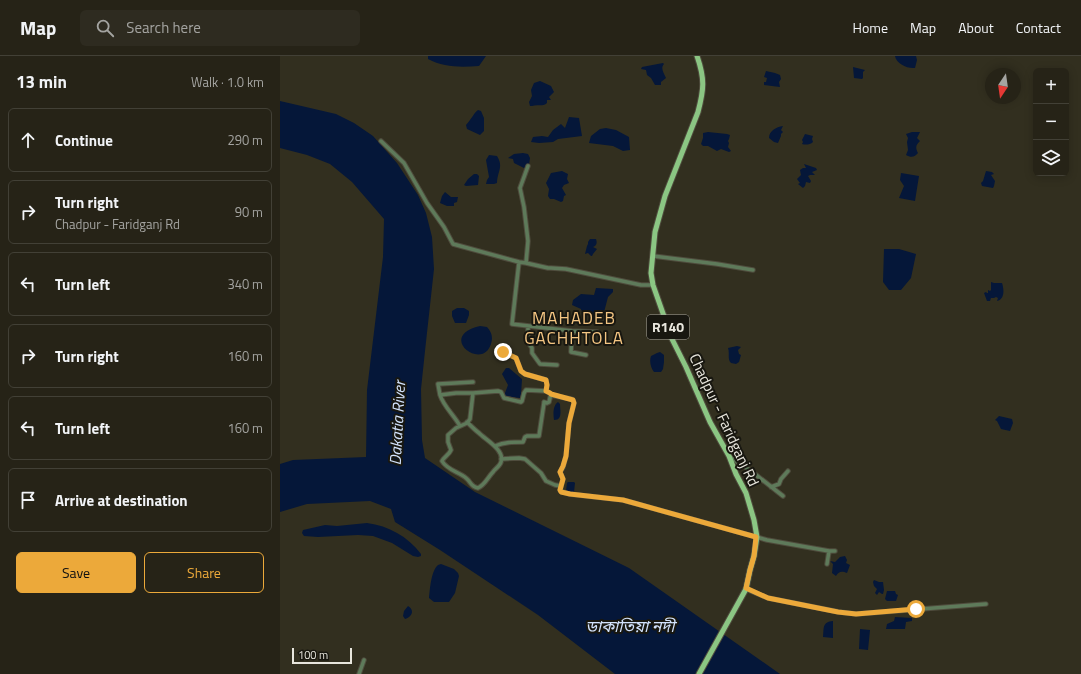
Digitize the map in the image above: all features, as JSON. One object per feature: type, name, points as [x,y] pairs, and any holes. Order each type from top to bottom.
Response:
[{"type":"main road","name":"Chadpur - Faridganj Rd","points":[[697,56],[703,80],[701,98],[698,112],[665,196],[655,232],[654,256],[651,273],[653,285],[672,340],[686,367],[710,422],[729,456],[746,493],[754,520],[756,537],[754,556],[746,588],[699,674]]},
{"type":"street","points":[[381,141],[404,163],[453,244],[519,262],[548,268],[566,269],[653,285]]},
{"type":"street","points":[[526,263],[528,241],[520,188],[528,166]]},
{"type":"street","points":[[654,256],[753,270]]},
{"type":"street","points":[[519,262],[512,324],[572,331],[597,332]]},
{"type":"street","points":[[528,326],[528,342],[532,348],[533,355],[540,364],[557,365]]},
{"type":"street","points":[[572,331],[571,352],[586,355]]},
{"type":"street","points":[[503,352],[516,358],[521,371],[525,374],[546,380],[546,391]]},
{"type":"street","points":[[460,426],[440,395],[438,384],[473,382]]},
{"type":"street","points":[[440,395],[498,391],[501,392],[504,398],[521,402],[526,390],[546,391],[551,394],[573,400],[574,403],[569,423],[564,461],[560,472],[563,479],[560,490],[563,492],[623,500],[767,540],[835,551]]},
{"type":"street","points":[[467,422],[479,434],[495,446],[499,451],[501,459],[499,465],[483,485],[478,488],[472,486],[465,477],[443,464],[442,461],[451,450],[448,442],[448,434],[470,419],[473,393]]},
{"type":"street","points":[[495,446],[513,441],[523,442],[527,436],[539,436],[544,402],[549,402],[551,394]]},
{"type":"street","points":[[729,456],[783,496]]},
{"type":"street","points":[[501,459],[526,459],[541,473],[546,480],[555,485],[561,486]]},
{"type":"street","points":[[771,487],[780,484],[781,479],[788,471]]},
{"type":"street","points":[[827,564],[829,551]]},
{"type":"street","points":[[746,588],[768,598],[838,612],[856,614],[986,604]]},
{"type":"street","points":[[359,674],[364,660]]},
{"type":"water","points":[[428,56],[486,56],[479,66],[460,67],[434,62],[428,59]]},
{"type":"water","points":[[895,56],[916,56],[917,60],[915,68],[909,68],[902,65],[897,61]]},
{"type":"water","points":[[663,63],[662,69],[666,78],[661,82],[661,85],[655,85],[651,78],[647,75],[646,70],[641,69],[642,67]]},
{"type":"water","points":[[853,67],[865,70],[863,72],[862,79],[854,78]]},
{"type":"water","points":[[766,71],[780,75],[780,87],[764,85],[767,78],[764,77]]},
{"type":"water","points":[[540,81],[551,86],[554,92],[549,97],[551,100],[547,100],[547,103],[544,105],[530,106],[529,102],[532,96],[531,90],[534,83]]},
{"type":"water","name":"ডাকাতিয়া নদী","points":[[280,101],[336,114],[354,123],[373,136],[397,163],[418,195],[426,213],[432,237],[434,269],[421,389],[422,440],[425,458],[475,492],[629,568],[780,674],[615,674],[538,615],[395,522],[391,509],[370,501],[307,504],[280,512],[280,464],[293,460],[366,457],[367,390],[383,257],[384,219],[352,182],[330,164],[307,155],[280,148]]},
{"type":"water","points":[[478,110],[481,111],[484,118],[484,131],[480,135],[467,129],[466,125]]},
{"type":"water","points":[[569,117],[579,118],[582,136],[558,139],[553,142],[531,142],[533,137],[548,137],[553,130],[561,124],[565,128]]},
{"type":"water","points":[[783,126],[781,130],[783,132],[778,143],[769,138],[770,133],[773,130]]},
{"type":"water","points":[[606,128],[616,130],[629,137],[630,150],[623,151],[613,146],[589,143],[591,136],[600,129]]},
{"type":"water","points":[[708,132],[730,135],[728,147],[731,151],[729,152],[721,149],[717,151],[708,146],[703,146],[701,144],[703,133]]},
{"type":"water","points":[[920,132],[917,138],[920,141],[916,146],[918,153],[911,157],[906,155],[908,150],[908,138],[906,134]]},
{"type":"water","points":[[805,134],[813,136],[813,142],[810,144],[802,144]]},
{"type":"water","points":[[514,154],[528,154],[530,158],[529,165],[526,169],[514,163],[513,159],[508,158]]},
{"type":"water","points":[[489,155],[497,156],[500,163],[497,183],[494,184],[486,184],[489,177],[486,160]]},
{"type":"water","points":[[804,164],[816,168],[817,170],[812,172],[815,175],[808,176],[811,181],[810,183],[806,182],[803,188],[798,184],[800,183],[797,179],[801,175],[800,170],[806,168]]},
{"type":"water","points":[[562,171],[568,174],[567,179],[569,183],[564,185],[562,188],[566,195],[561,202],[550,199],[548,196],[549,189],[546,183],[551,173]]},
{"type":"water","points":[[986,171],[994,174],[991,175],[995,181],[993,188],[982,186],[981,183]]},
{"type":"water","points":[[901,173],[919,176],[915,201],[899,198],[904,186],[900,180]]},
{"type":"water","points":[[474,174],[479,176],[478,185],[464,185],[468,179]]},
{"type":"water","points":[[445,192],[451,197],[458,197],[457,202],[454,203],[454,206],[447,206],[440,203]]},
{"type":"water","points":[[590,239],[596,239],[597,241],[593,247],[597,249],[592,256],[588,253],[585,254]]},
{"type":"water","points":[[884,249],[899,249],[916,254],[911,278],[901,290],[889,290],[883,282]]},
{"type":"water","points":[[991,282],[1002,283],[1003,296],[1000,300],[997,301],[998,298],[996,297],[991,298],[990,301],[987,301],[984,293],[988,293],[988,290],[991,290]]},
{"type":"water","points":[[596,288],[613,289],[613,292],[608,297],[603,316],[600,318],[585,313],[581,309],[572,305],[573,300],[581,294],[594,295]]},
{"type":"water","points":[[457,308],[464,308],[469,311],[466,323],[455,323],[452,316],[452,311]]},
{"type":"water","points":[[480,326],[487,327],[489,329],[492,335],[491,344],[486,352],[479,354],[472,353],[466,349],[462,343],[462,337],[467,331]]},
{"type":"water","points":[[737,346],[741,347],[738,350],[739,354],[741,355],[739,362],[736,364],[731,363],[729,360],[728,348]]},
{"type":"water","points":[[660,352],[664,355],[663,369],[661,372],[654,372],[650,360],[651,356]]},
{"type":"water","points":[[506,368],[509,368],[522,379],[520,398],[505,396],[508,385],[502,374]]},
{"type":"water","points":[[558,402],[560,404],[560,417],[557,420],[554,420],[554,407]]},
{"type":"water","points":[[999,416],[1012,419],[1013,423],[1010,431],[1001,429],[995,420]]},
{"type":"water","points":[[568,482],[575,483],[574,492],[566,491]]},
{"type":"water","points":[[367,523],[390,529],[404,537],[416,548],[421,556],[413,556],[392,543],[373,536],[358,535],[318,537],[304,536],[302,533],[303,530],[325,525],[337,526]]},
{"type":"water","points":[[845,556],[847,560],[846,563],[850,565],[847,573],[841,572],[836,576],[832,573],[833,564],[830,561],[835,562],[840,557]]},
{"type":"water","points":[[441,564],[454,569],[459,576],[455,593],[449,602],[434,602],[429,598],[431,580],[434,571],[438,565]]},
{"type":"water","points":[[874,580],[883,582],[883,594],[879,592],[877,595],[875,593],[877,589],[874,586]]},
{"type":"water","points":[[887,591],[895,591],[898,595],[896,601],[887,601],[885,599]]},
{"type":"water","points":[[408,606],[412,613],[405,619],[403,616],[404,611]]},
{"type":"water","points":[[895,617],[912,618],[912,621],[906,622],[905,629],[886,629],[887,624],[894,621]]},
{"type":"water","points":[[833,621],[833,638],[823,637],[825,624]]},
{"type":"water","points":[[860,629],[870,630],[868,650],[859,649]]},
{"type":"district","name":"MAHADEB GACHHTOLA","points":[[574,328]]},
{"type":"route","points":[[503,352],[516,358],[521,371],[525,374],[546,380],[546,391],[551,394],[573,400],[574,403],[566,443],[566,456],[560,472],[563,479],[560,490],[561,492],[623,500],[756,537],[754,556],[746,588],[768,598],[838,612],[856,614],[916,609]]},
{"type":"water label","name":"Dakatia River","points":[[397,423]]}]
